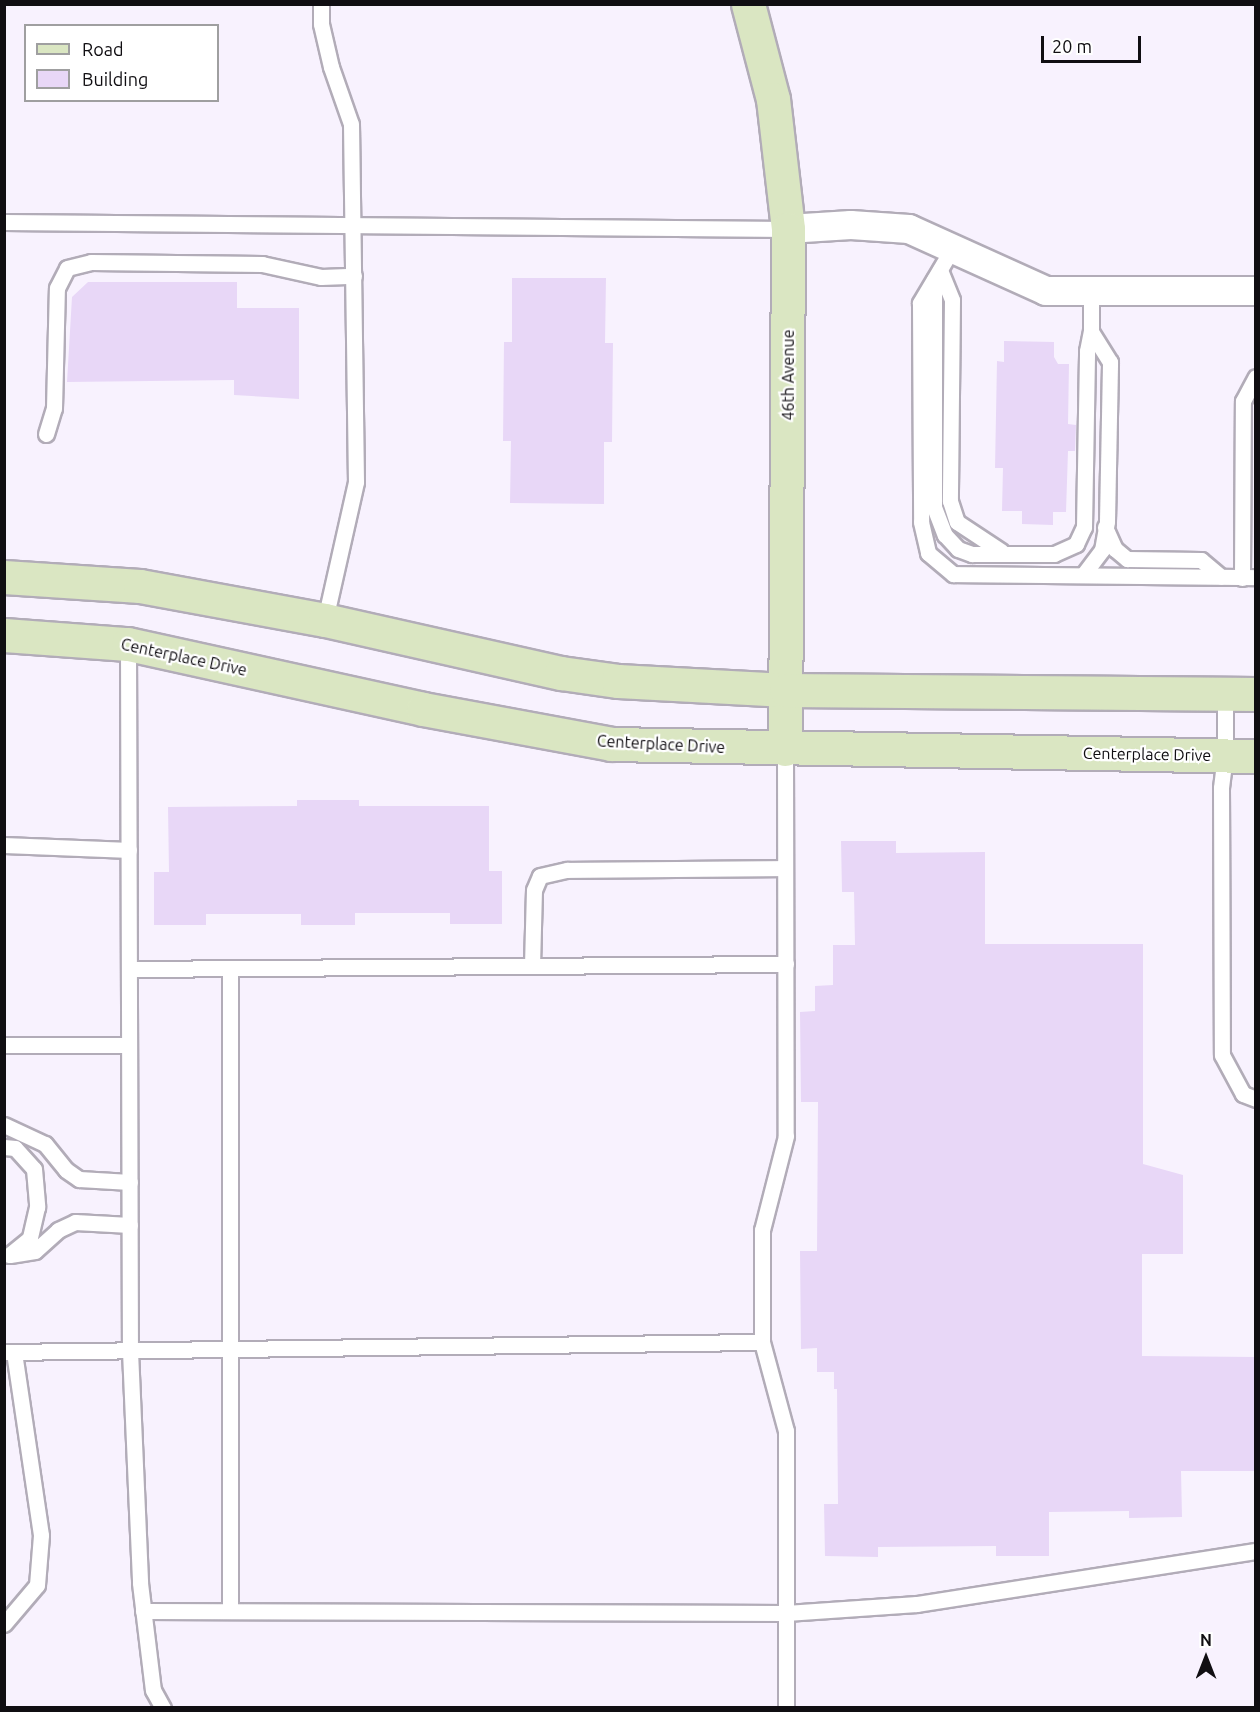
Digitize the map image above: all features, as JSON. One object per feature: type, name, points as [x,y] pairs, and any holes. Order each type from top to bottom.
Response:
[{"type":"street","name":"46th Avenue","points":[[748,4],[773,99],[788,229],[786,749]]},
{"type":"street","points":[[788,229],[851,225],[909,229],[942,266],[1046,291],[1256,291]]},
{"type":"street","points":[[4,577],[140,586],[325,620],[561,673],[618,681],[786,690],[1240,693]]},
{"type":"street","name":"Centerplace Drive","points":[[4,635],[128,644],[423,709],[611,744],[786,749],[1240,755]]},
{"type":"lane","points":[[321,4],[321,24],[331,67],[351,124],[356,482],[325,620]]},
{"type":"lane","points":[[4,222],[788,229]]},
{"type":"lane","points":[[46,434],[54,408],[57,288],[67,268],[91,262],[262,264],[321,277],[354,276]]},
{"type":"lane","points":[[942,266],[952,300],[950,501],[957,522],[988,546],[1008,554],[1054,554],[1076,544],[1084,527],[1087,351],[1091,331],[1091,291]]},
{"type":"lane","points":[[942,266],[920,303],[921,522],[928,553],[953,574],[1249,578],[1243,401],[1256,376]]},
{"type":"lane","points":[[1083,575],[1102,550],[1106,527],[1110,362],[1091,331]]},
{"type":"lane","points":[[1106,527],[1115,549],[1127,559],[1201,560],[1221,577]]},
{"type":"lane","points":[[128,644],[130,1351],[143,1611],[153,1690],[163,1707]]},
{"type":"lane","points":[[1240,693],[1240,755],[1221,788],[1222,1055],[1243,1094],[1256,1099]]},
{"type":"lane","points":[[786,749],[786,1136],[762,1230],[762,1342],[786,1431],[786,1707]]},
{"type":"lane","points":[[4,845],[129,850]]},
{"type":"lane","points":[[532,966],[534,890],[540,876],[567,870],[786,868]]},
{"type":"lane","points":[[129,969],[786,964]]},
{"type":"lane","points":[[230,968],[230,1611]]},
{"type":"lane","points":[[4,1045],[129,1045]]},
{"type":"lane","points":[[4,1125],[45,1144],[66,1170],[79,1179],[130,1182]]},
{"type":"lane","points":[[4,1147],[15,1148],[34,1169],[37,1207],[30,1238],[7,1255]]},
{"type":"lane","points":[[7,1255],[35,1251],[58,1230],[75,1222],[130,1225]]},
{"type":"lane","points":[[5,1623],[37,1585],[41,1535],[9,1352],[762,1342]]},
{"type":"lane","points":[[143,1611],[786,1613],[917,1604],[1256,1551]]},
{"type":"building","points":[[512,278],[606,278],[605,343],[613,343],[612,442],[604,442],[604,504],[510,503],[511,441],[503,441],[504,342],[512,342]]},
{"type":"building","points":[[88,282],[237,282],[237,308],[299,308],[299,399],[234,395],[234,380],[67,382],[72,297]]},
{"type":"building","points":[[1004,341],[1054,342],[1054,357],[1058,364],[1069,364],[1068,424],[1076,425],[1075,451],[1068,451],[1066,512],[1053,512],[1053,525],[1022,524],[1022,511],[1002,511],[1003,468],[995,468],[997,361],[1004,362]]},
{"type":"building","points":[[297,800],[359,800],[359,806],[489,806],[489,871],[502,871],[502,924],[450,924],[450,913],[355,913],[355,925],[301,925],[301,914],[206,914],[206,925],[154,925],[154,872],[169,872],[168,807],[297,806]]},
{"type":"building","points":[[841,841],[896,841],[896,853],[985,852],[985,944],[1143,944],[1143,1164],[1183,1175],[1183,1254],[1142,1254],[1142,1356],[1256,1357],[1256,1471],[1181,1471],[1182,1517],[1129,1518],[1129,1511],[1049,1512],[1049,1556],[996,1556],[996,1546],[878,1547],[878,1557],[825,1556],[824,1504],[838,1504],[837,1389],[834,1389],[834,1372],[817,1372],[817,1348],[801,1349],[800,1251],[817,1251],[818,1102],[801,1102],[800,1012],[815,1011],[815,986],[833,985],[833,945],[855,945],[854,892],[842,892]]}]
